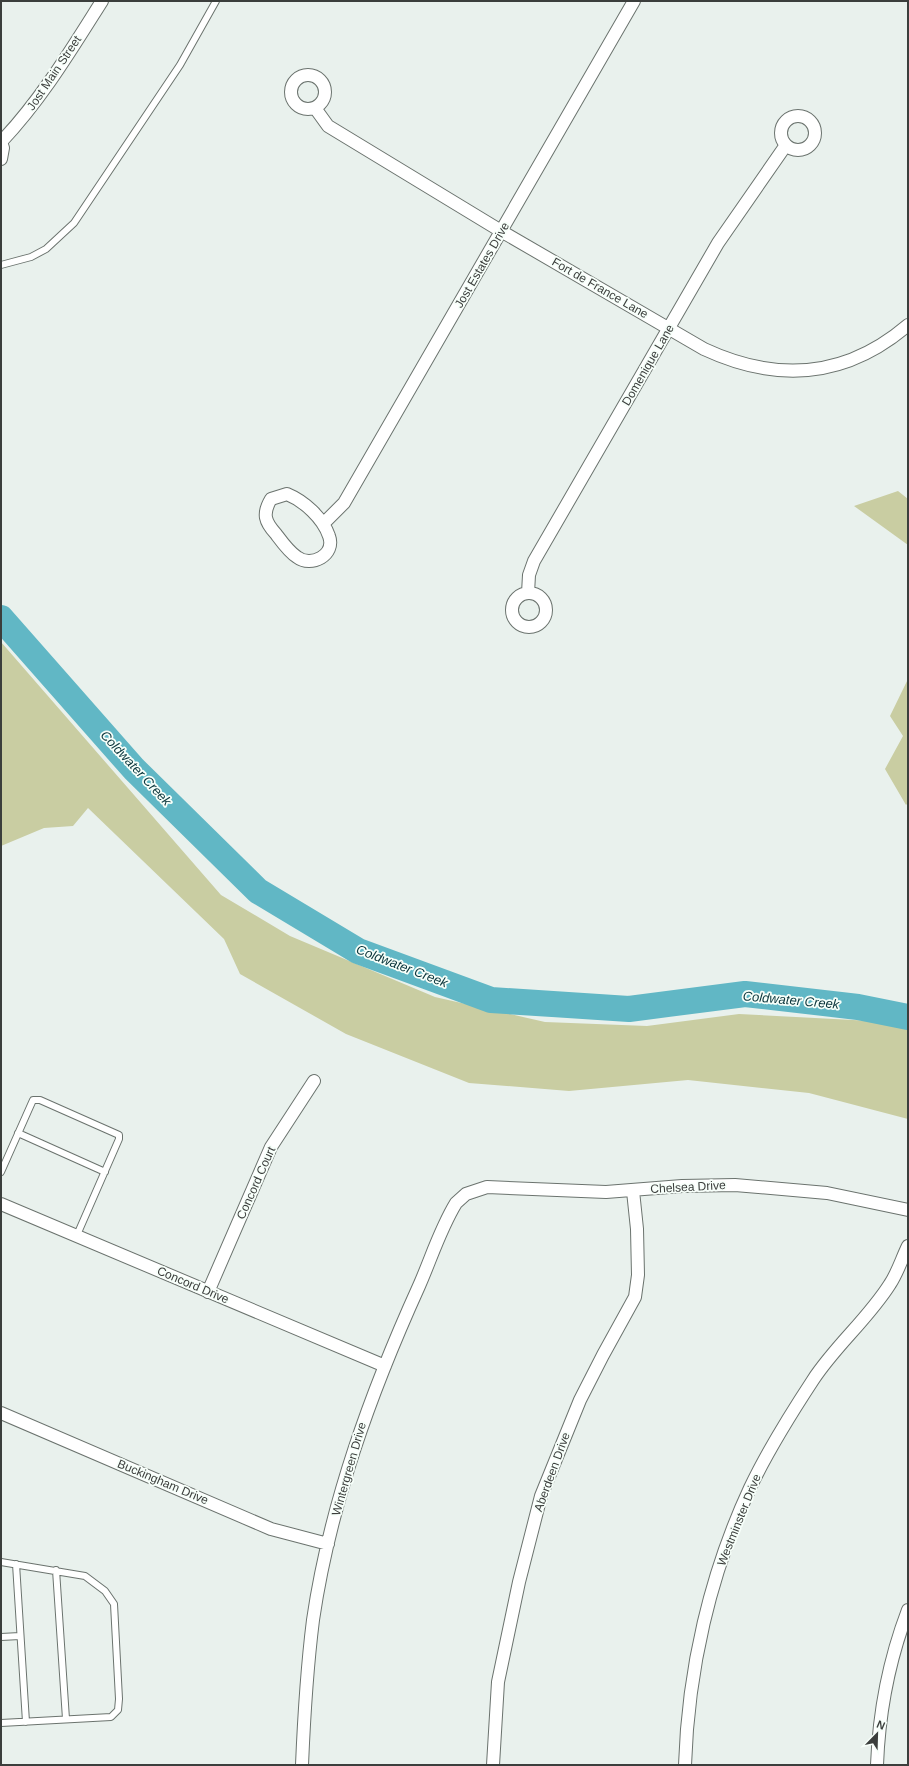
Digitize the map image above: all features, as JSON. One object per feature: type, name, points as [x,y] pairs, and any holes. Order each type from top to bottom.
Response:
[{"type":"street","name":"Jost Main Street","points":[[1,159],[3,148],[1,142],[21,121],[38,99],[102,1]]},
{"type":"street","name":"Jost Estates Drive","points":[[323,524],[344,503],[634,1]]},
{"type":"street","name":"Fort de France Lane","points":[[315,108],[328,126],[501,231],[704,349],[726,360],[784,371],[808,371],[840,365],[867,353],[890,340],[908,325]]},
{"type":"street","name":"Domenique Lane","points":[[528,593],[529,575],[534,561],[718,243],[786,146]]},
{"type":"street","points":[[287,494],[298,499],[323,524],[330,536],[330,546],[324,557],[315,561],[304,561],[295,557],[269,527],[265,518],[266,507],[271,499],[287,494]]},
{"type":"street","name":"Concord Court","points":[[208,1292],[271,1147],[314,1081]]},
{"type":"street","name":"Chelsea Drive","points":[[466,1194],[487,1187],[574,1192],[633,1191],[682,1186],[735,1185],[827,1193],[908,1210]]},
{"type":"street","name":"Aberdeen Drive","points":[[493,1765],[498,1682],[519,1582],[542,1496],[580,1400],[635,1297],[638,1274],[633,1191]]},
{"type":"street","name":"Wintergreen Drive","points":[[302,1765],[309,1655],[316,1606],[328,1544],[353,1454],[367,1410],[450,1213],[456,1203],[466,1194]]},
{"type":"street","name":"Concord Drive","points":[[1,1204],[385,1366]]},
{"type":"street","name":"Westminster Drive","points":[[686,1765],[686,1734],[695,1662],[705,1618],[724,1554],[750,1488],[779,1433],[813,1380],[830,1355],[890,1284],[908,1246]]},
{"type":"street","name":"Buckingham Drive","points":[[1,1413],[271,1529],[328,1544]]},
{"type":"street","points":[[877,1765],[880,1715],[886,1683],[895,1647],[908,1610]]},
{"type":"lane","points":[[1,265],[31,257],[46,249],[74,223],[180,65],[216,1]]},
{"type":"lane","points":[[1,1172],[33,1100],[37,1099],[119,1135],[119,1140],[77,1235]]},
{"type":"lane","points":[[18,1133],[105,1172]]},
{"type":"lane","points":[[1,1562],[85,1576],[105,1591],[114,1604],[119,1699],[118,1710],[111,1717],[1,1723]]},
{"type":"lane","points":[[16,1564],[26,1722]]},
{"type":"lane","points":[[56,1570],[66,1719]]},
{"type":"lane","points":[[1,1637],[20,1636]]},
{"type":"green space","points":[[898,491],[908,499],[908,545],[854,506]]},
{"type":"green space","points":[[1,642],[221,895],[290,936],[435,997],[545,1022],[647,1026],[739,1014],[872,1021],[908,1025],[908,1119],[809,1093],[688,1080],[569,1091],[469,1083],[346,1034],[240,974],[224,939],[88,808],[73,826],[44,828],[1,846]]},
{"type":"green space","points":[[908,679],[908,803],[906,805],[885,769],[903,736],[890,716]]},
{"type":"waterway","name":"Coldwater Creek","points":[[1,618],[134,769],[258,891],[358,951],[491,1000],[629,1009],[745,994],[858,1007],[908,1017]]}]
